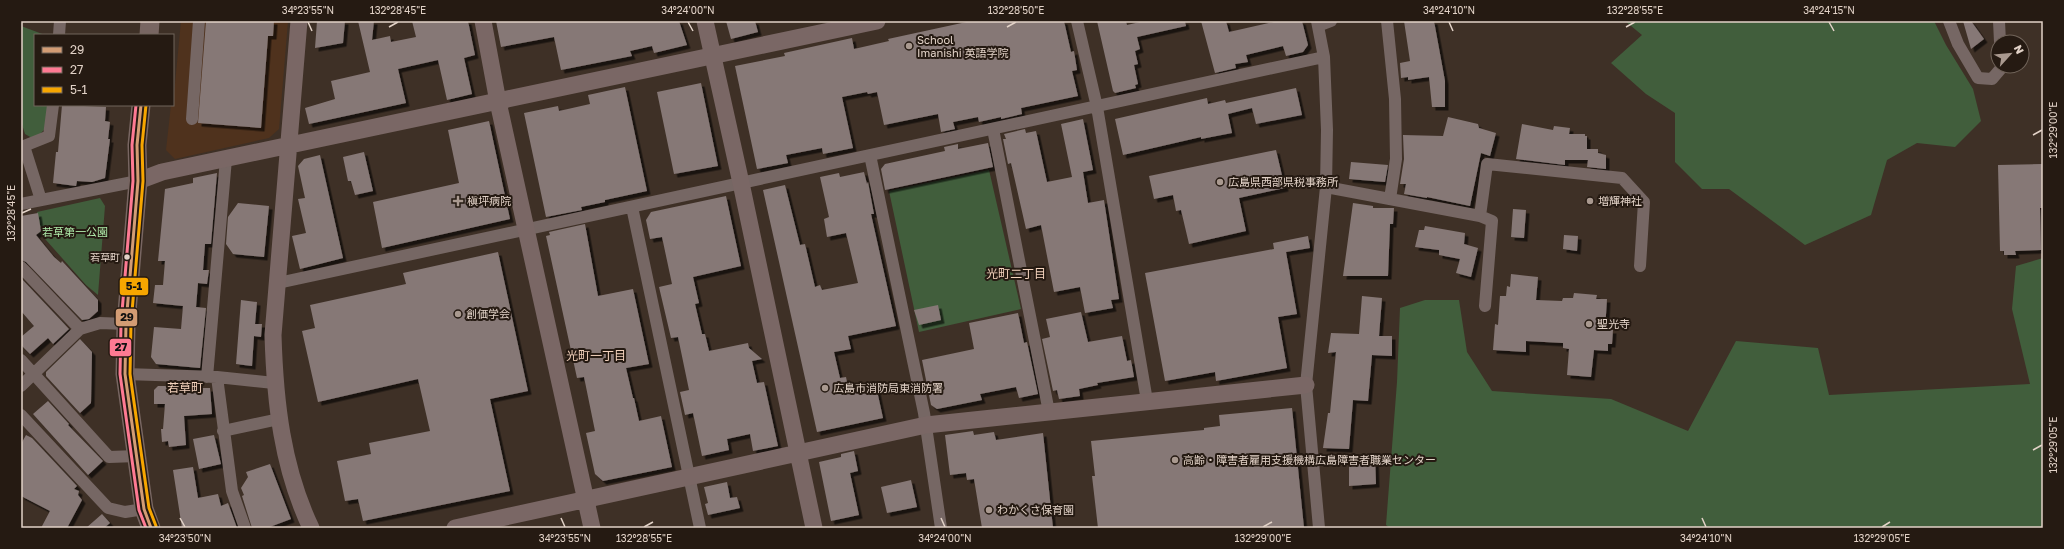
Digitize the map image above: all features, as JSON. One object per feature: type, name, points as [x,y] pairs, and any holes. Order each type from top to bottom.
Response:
[{"type":"main road","points":[[149,34],[150,21]]},
{"type":"main road","points":[[141,106],[137,146],[138,181],[126,324],[125,374],[144,509],[151,528]]},
{"type":"street","points":[[60,21],[60,34]]},
{"type":"street","points":[[192,119],[199,21]]},
{"type":"street","points":[[299,21],[274,335],[274,383],[279,419],[291,478],[311,528]]},
{"type":"street","points":[[482,21],[498,102],[528,230],[592,528]]},
{"type":"street","points":[[705,21],[814,528]]},
{"type":"street","points":[[21,204],[138,181],[162,172],[226,160],[877,21]]},
{"type":"street","points":[[1077,21],[1097,107],[1147,401]]},
{"type":"street","points":[[1319,528],[1306,385],[1326,187],[1327,130],[1324,57],[1318,24],[1331,21]]},
{"type":"street","points":[[1387,21],[1395,99],[1396,151],[1390,199]]},
{"type":"street","points":[[1949,21],[1958,44],[1978,78],[1992,79],[1996,74]]},
{"type":"street","points":[[1998,21],[1999,34]]},
{"type":"street","points":[[278,284],[1324,57]]},
{"type":"street","points":[[41,200],[23,142],[50,136],[52,106]]},
{"type":"street","points":[[993,129],[1049,412]]},
{"type":"street","points":[[870,155],[926,425],[941,528]]},
{"type":"street","points":[[226,160],[212,377],[223,431],[232,491],[245,528]]},
{"type":"street","points":[[1480,216],[1487,164],[1622,178],[1644,202],[1640,266]]},
{"type":"street","points":[[1326,187],[1480,216],[1492,221],[1485,306]]},
{"type":"street","points":[[632,207],[700,528]]},
{"type":"street","points":[[21,268],[80,330]]},
{"type":"street","points":[[21,386],[80,330],[100,323],[126,324]]},
{"type":"street","points":[[21,360],[109,457],[137,456]]},
{"type":"street","points":[[125,374],[212,377],[274,383]]},
{"type":"street","points":[[464,527],[586,498],[689,478],[797,452],[926,425],[1306,385]]},
{"type":"street","points":[[21,415],[108,508],[125,512],[144,509]]},
{"type":"street","points":[[223,431],[279,419]]},
{"type":"shaded area","points":[[181,21],[288,21],[279,129],[269,138],[175,159],[166,150],[171,106],[174,106]]},
{"type":"green space","points":[[1625,21],[1934,21],[1946,45],[1973,89],[1981,121],[1955,147],[1917,143],[1887,160],[1871,215],[1805,245],[1729,189],[1702,189],[1675,162],[1675,113],[1646,94],[1611,63],[1642,35]]},
{"type":"green space","points":[[21,26],[42,34],[34,34],[34,106],[48,106],[46,125],[42,132],[38,135],[32,138],[25,134],[21,121]]},
{"type":"green space","points":[[989,170],[1021,309],[919,332],[889,191]]},
{"type":"green space","name":"若草第一公園","points":[[100,198],[105,206],[98,295],[86,285],[38,231],[40,229],[37,212]]},
{"type":"green space","points":[[2043,258],[2043,528],[1390,528],[1386,525],[1397,382],[1400,308],[1425,300],[1459,300],[1467,352],[1492,391],[1611,399],[1688,431],[1736,341],[1818,348],[1829,395],[2030,384],[2012,309],[2016,266]]},
{"type":"building","points":[[206,21],[274,21],[273,36],[268,36],[261,128],[198,123]]},
{"type":"building","points":[[317,21],[345,21],[343,43],[315,48]]},
{"type":"building","points":[[358,21],[374,21],[372,40],[390,36],[391,42],[416,37],[412,21],[468,21],[475,55],[464,58],[472,94],[447,100],[438,60],[398,69],[406,103],[309,124],[305,108],[335,99],[331,81],[370,72]]},
{"type":"building","points":[[496,21],[679,21],[687,45],[654,53],[652,46],[630,51],[632,56],[561,70],[554,37],[501,47]]},
{"type":"building","points":[[726,21],[755,21],[758,32],[731,39]]},
{"type":"building","points":[[971,21],[1064,21],[1071,52],[1074,51],[1077,70],[1072,71],[1078,96],[1021,108],[1022,114],[1001,119],[1001,117],[979,122],[978,117],[953,122],[955,129],[941,132],[938,114],[884,125],[877,92],[868,94],[867,92],[842,97],[853,148],[823,154],[822,148],[786,155],[788,163],[757,169],[735,66],[785,56],[784,53],[852,38],[854,49],[889,41],[888,39]]},
{"type":"building","points":[[1097,21],[1126,21],[1127,25],[1144,21],[1185,21],[1186,26],[1137,37],[1140,49],[1135,51],[1138,64],[1134,65],[1138,84],[1135,85],[1136,88],[1115,93],[1113,91]]},
{"type":"building","points":[[1201,21],[1226,21],[1229,32],[1278,21],[1302,21],[1308,45],[1303,52],[1286,56],[1283,46],[1246,55],[1248,62],[1235,64],[1236,68],[1215,73]]},
{"type":"building","points":[[1404,21],[1434,21],[1445,81],[1445,107],[1432,107],[1429,77],[1408,80],[1408,77],[1401,78],[1400,63],[1410,61]]},
{"type":"building","points":[[1963,21],[1971,21],[1984,39],[1971,49]]},
{"type":"building","points":[[701,83],[718,166],[674,174],[657,92]]},
{"type":"building","points":[[625,87],[647,191],[581,207],[582,210],[546,217],[524,113],[558,106],[559,111],[590,104],[588,95]]},
{"type":"building","points":[[1296,88],[1302,115],[1256,124],[1252,108],[1228,114],[1232,133],[1201,139],[1201,137],[1123,155],[1115,119],[1207,98],[1208,104],[1225,100],[1226,103]]},
{"type":"building","points":[[62,106],[106,107],[105,121],[110,122],[108,139],[110,139],[105,178],[92,182],[77,181],[76,186],[53,183],[56,152],[58,152]]},
{"type":"building","points":[[1448,117],[1478,124],[1479,128],[1496,133],[1490,156],[1481,153],[1470,206],[1404,194],[1406,184],[1400,184],[1404,159],[1403,135],[1443,136]]},
{"type":"building","points":[[1083,119],[1093,170],[1083,172],[1088,203],[1104,200],[1119,299],[1111,300],[1113,308],[1085,313],[1080,287],[1054,292],[1041,225],[1026,229],[1011,163],[1008,164],[1003,139],[1006,139],[1004,134],[1025,129],[1026,133],[1036,131],[1047,182],[1072,177],[1061,124]]},
{"type":"building","points":[[489,121],[510,219],[382,248],[373,202],[459,183],[448,130]]},
{"type":"building","points":[[1522,124],[1553,130],[1554,126],[1570,128],[1569,134],[1585,134],[1585,136],[1587,136],[1587,149],[1598,149],[1598,153],[1606,155],[1606,169],[1587,167],[1588,160],[1565,160],[1565,165],[1516,159]]},
{"type":"building","points":[[988,143],[993,167],[885,190],[881,169],[885,164],[945,151],[944,147],[958,144],[958,149]]},
{"type":"building","points":[[1276,150],[1285,188],[1239,198],[1246,231],[1189,244],[1181,210],[1176,211],[1173,195],[1154,199],[1149,176]]},
{"type":"building","points":[[364,152],[373,191],[355,195],[351,181],[348,181],[343,157]]},
{"type":"building","points":[[320,155],[343,258],[300,269],[292,236],[306,233],[298,199],[305,198],[298,166],[304,159]]},
{"type":"building","points":[[1351,162],[1388,165],[1385,182],[1349,179]]},
{"type":"building","points":[[2043,164],[2043,208],[2040,208],[2041,250],[2015,251],[2016,255],[2004,255],[2004,251],[2000,251],[1998,165]]},
{"type":"building","points":[[864,172],[867,184],[868,182],[874,214],[871,214],[896,326],[848,336],[851,349],[834,352],[840,378],[846,377],[849,392],[876,386],[883,418],[817,432],[763,190],[785,185],[800,245],[805,244],[815,287],[820,285],[822,290],[858,283],[846,233],[827,237],[824,219],[829,217],[820,177],[839,173],[840,177]]},
{"type":"building","points":[[217,173],[211,244],[205,244],[203,270],[209,270],[207,284],[198,283],[196,307],[206,308],[200,368],[156,364],[151,357],[154,327],[181,329],[183,306],[153,303],[155,285],[163,285],[165,261],[158,261],[165,189],[193,183],[193,178]]},
{"type":"building","points":[[726,196],[741,266],[693,277],[699,303],[695,304],[702,334],[705,334],[709,351],[748,343],[749,348],[762,359],[752,361],[757,383],[764,382],[778,446],[753,451],[750,434],[727,439],[729,450],[702,456],[693,413],[685,415],[680,392],[689,390],[678,337],[671,338],[659,287],[672,284],[662,237],[650,239],[646,220],[651,212]]},
{"type":"building","points":[[238,203],[269,206],[264,257],[233,254],[226,244],[228,217]]},
{"type":"building","points":[[1353,203],[1373,206],[1373,208],[1394,208],[1393,224],[1390,224],[1388,276],[1343,276]]},
{"type":"building","points":[[1513,209],[1526,210],[1524,238],[1511,237]]},
{"type":"building","points":[[38,213],[41,231],[36,235],[54,257],[61,263],[62,261],[98,300],[98,311],[89,319],[82,320],[26,262],[21,260],[21,216]]},
{"type":"building","points":[[585,224],[598,296],[633,289],[649,364],[626,368],[639,421],[661,416],[672,467],[603,481],[595,474],[586,433],[595,431],[584,377],[577,378],[546,236],[550,235],[549,232]]},
{"type":"building","points":[[1425,226],[1465,233],[1464,244],[1478,248],[1471,277],[1456,273],[1460,259],[1439,255],[1439,250],[1415,247],[1419,230],[1424,230]]},
{"type":"building","points":[[1564,235],[1578,236],[1577,251],[1563,249]]},
{"type":"building","points":[[1308,236],[1310,248],[1286,252],[1297,314],[1278,317],[1287,368],[1216,381],[1215,372],[1165,381],[1145,273],[1274,249],[1273,243]]},
{"type":"building","points":[[498,252],[528,391],[490,399],[510,491],[363,521],[358,499],[345,501],[337,461],[371,454],[369,443],[430,431],[418,379],[318,402],[302,331],[315,328],[310,305],[406,284],[403,273]]},
{"type":"building","points":[[1511,274],[1538,277],[1536,300],[1562,301],[1563,298],[1573,298],[1574,293],[1597,295],[1596,299],[1607,299],[1605,330],[1613,330],[1612,344],[1608,344],[1608,351],[1594,350],[1591,377],[1567,375],[1569,349],[1563,348],[1563,343],[1526,341],[1526,352],[1493,350],[1495,324],[1498,325],[1500,296],[1506,296],[1507,286],[1510,287]]},
{"type":"building","points":[[21,278],[69,329],[53,344],[48,338],[30,354],[21,345],[21,337],[34,326],[21,311]]},
{"type":"building","points":[[1362,296],[1382,298],[1379,336],[1392,336],[1392,356],[1372,355],[1368,401],[1353,400],[1349,449],[1323,448],[1328,413],[1330,413],[1336,352],[1328,353],[1331,333],[1359,334]]},
{"type":"building","points":[[241,300],[257,302],[255,324],[262,324],[261,337],[254,336],[252,366],[236,364]]},
{"type":"building","points":[[938,305],[941,320],[919,325],[914,310]]},
{"type":"building","points":[[1081,312],[1088,342],[1122,336],[1127,361],[1131,360],[1134,377],[1097,383],[1098,385],[1079,389],[1080,396],[1059,399],[1057,390],[1053,391],[1042,339],[1050,337],[1046,319]]},
{"type":"building","points":[[1018,313],[1024,343],[1027,342],[1038,394],[1019,398],[1016,387],[980,394],[982,400],[937,409],[931,405],[922,360],[974,349],[969,323]]},
{"type":"building","points":[[80,339],[92,352],[91,403],[80,413],[46,376],[46,372]]},
{"type":"building","points":[[158,386],[202,386],[201,388],[210,388],[212,414],[184,416],[186,445],[169,447],[168,441],[162,442],[161,429],[163,429],[165,404],[154,404],[154,390]]},
{"type":"building","points":[[48,401],[69,424],[68,425],[103,461],[88,475],[33,414]]},
{"type":"building","points":[[1292,408],[1304,528],[1098,528],[1092,476],[1095,476],[1091,441],[1204,430],[1204,428],[1220,426],[1219,415]]},
{"type":"building","points":[[973,431],[974,435],[994,432],[996,440],[1043,433],[1053,528],[982,528],[974,479],[967,480],[966,473],[950,475],[945,435]]},
{"type":"building","points":[[26,435],[32,438],[77,486],[74,489],[79,491],[78,495],[82,500],[67,528],[41,528],[50,511],[21,496],[21,444]]},
{"type":"building","points":[[214,435],[221,464],[199,469],[193,439]]},
{"type":"building","points":[[854,451],[858,471],[850,473],[859,515],[831,521],[819,462],[841,457],[841,454]]},
{"type":"building","points":[[1375,454],[1376,484],[1349,486],[1349,457]]},
{"type":"building","points":[[270,464],[291,519],[267,528],[252,528],[241,488],[248,477],[246,472]]},
{"type":"building","points":[[193,467],[198,498],[218,494],[221,506],[228,503],[237,528],[182,528],[173,470]]},
{"type":"building","points":[[911,480],[917,507],[887,513],[881,487]]},
{"type":"building","points":[[727,482],[730,498],[737,497],[740,508],[708,515],[705,504],[708,503],[704,487]]},
{"type":"building","points":[[102,514],[110,523],[104,528],[86,528]]},
{"type":"transit line","name":"27","points":[[136,106],[132,145],[133,181],[121,324],[120,374],[139,510],[146,528]]},
{"type":"transit line","name":"29","points":[[141,106],[137,145],[138,181],[126,324],[125,374],[144,509],[151,528]]},
{"type":"transit line","name":"5-1","points":[[146,106],[142,145],[143,181],[131,324],[130,374],[149,508],[156,526]]},
{"type":"place","name":"School Imanishi 英語学院","points":[[909,46]]},
{"type":"place","name":"広島県西部県税事務所","points":[[1220,182]]},
{"type":"place","name":"槇坪病院","points":[[458,201]]},
{"type":"place","name":"増輝神社","points":[[1590,201]]},
{"type":"place","name":"若草町","points":[[127,257]]},
{"type":"place","name":"創価学会","points":[[458,314]]},
{"type":"place","name":"聖光寺","points":[[1589,324]]},
{"type":"place","name":"広島市消防局東消防署","points":[[825,388]]},
{"type":"place","name":"高齢・障害者雇用支援機構広島障害者職業センター","points":[[1175,460]]},
{"type":"place","name":"わかくさ保育園","points":[[989,510]]},
{"type":"district","name":"光町二丁目","points":[[1016,274]]},
{"type":"district","name":"光町一丁目","points":[[596,356]]},
{"type":"district","name":"若草町","points":[[185,388]]}]
